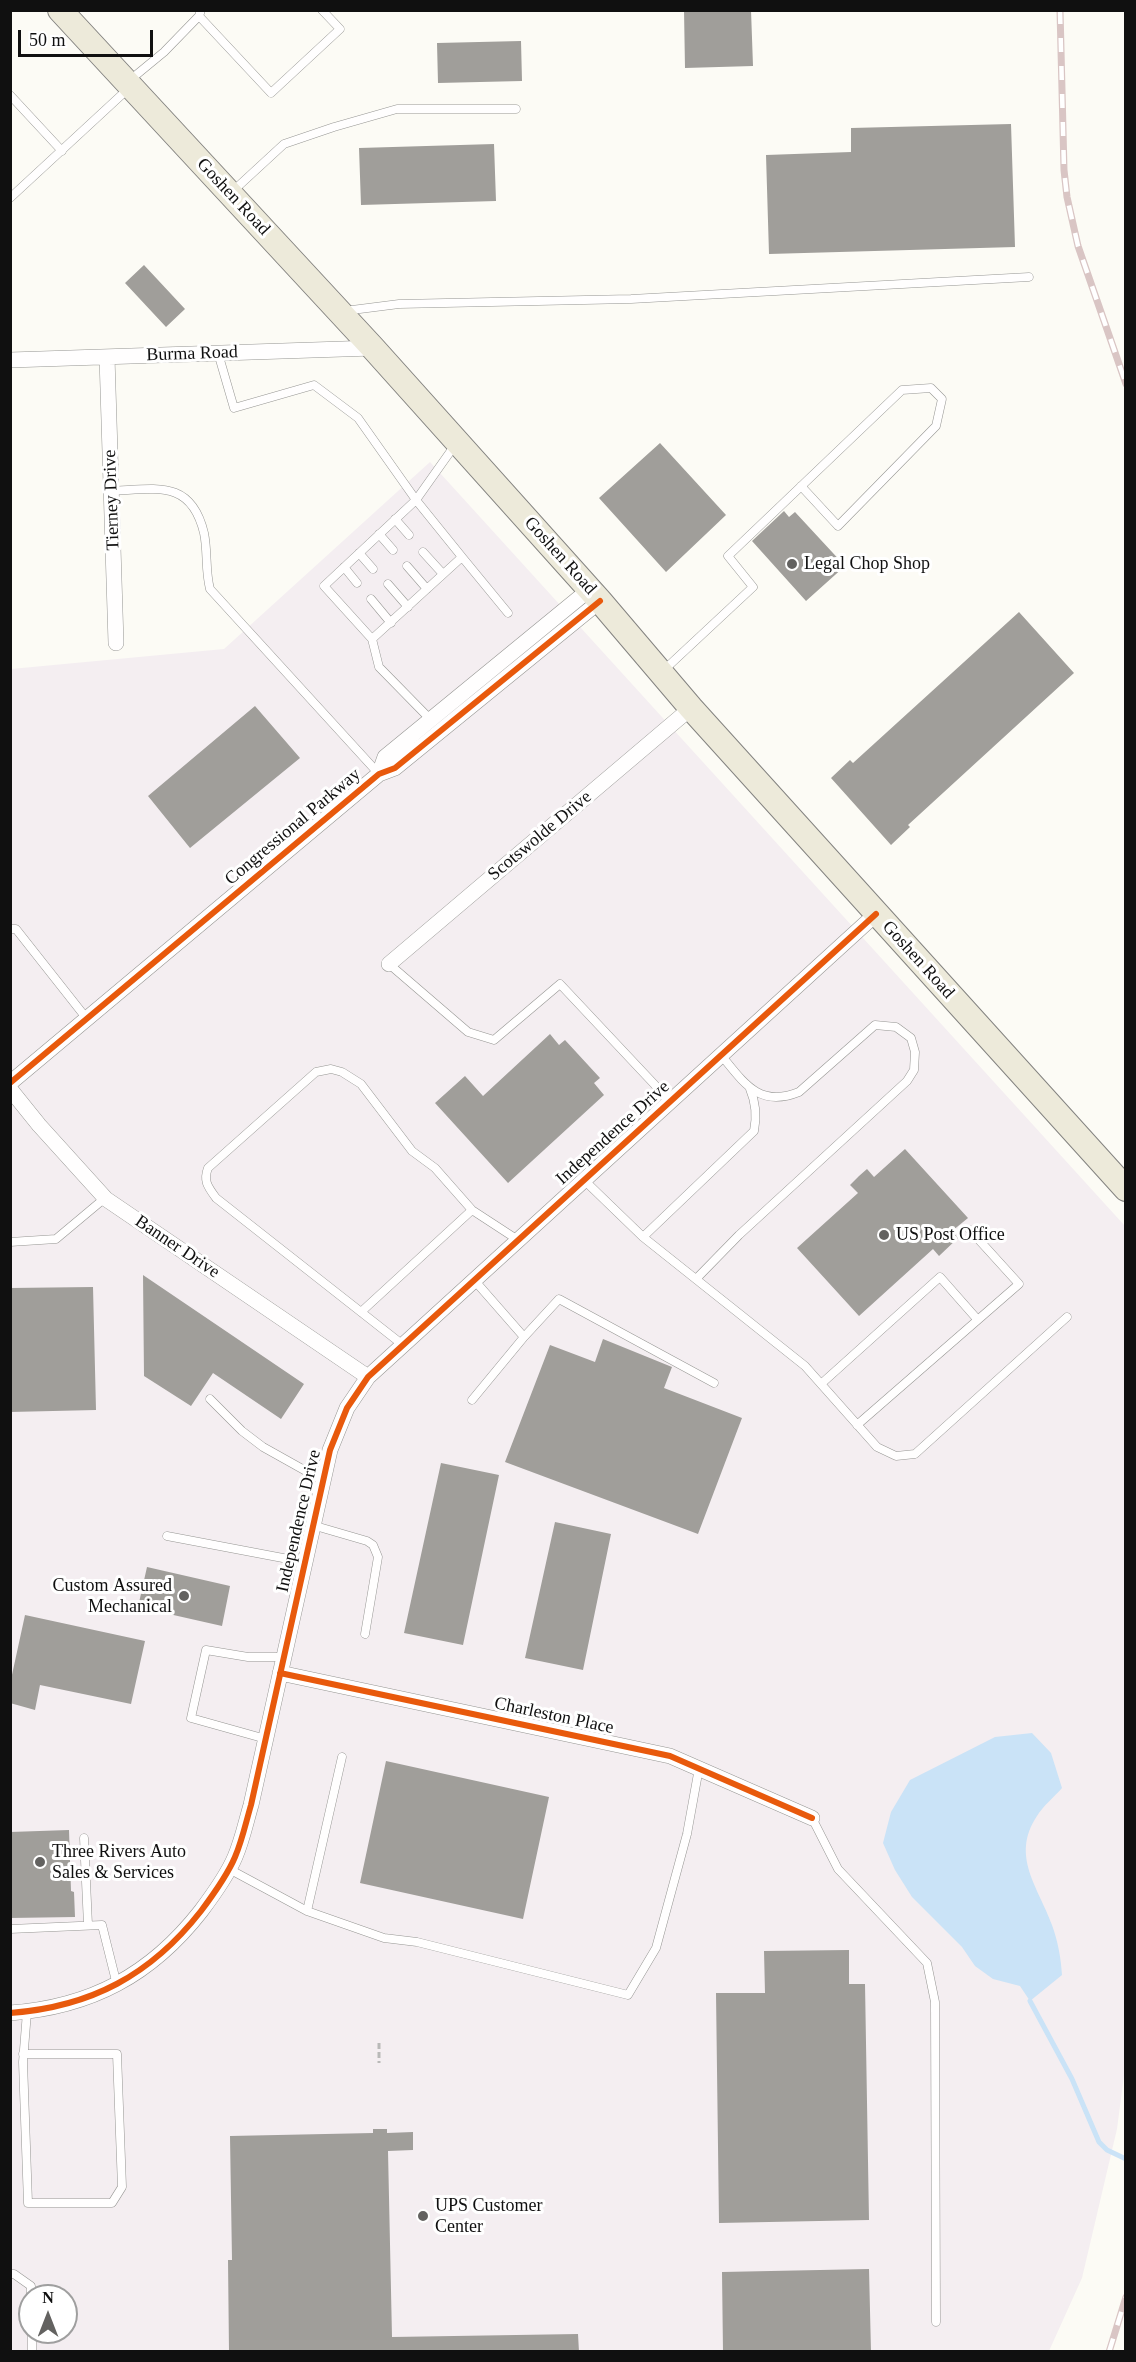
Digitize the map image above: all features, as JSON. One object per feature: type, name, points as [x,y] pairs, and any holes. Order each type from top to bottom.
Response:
[{"type":"main road","name":"Goshen Road","points":[[60,10],[373,348],[595,595],[691,708],[1125,1189]]},
{"type":"street","name":"Burma Road","points":[[10,360],[373,348]]},
{"type":"street","name":"Tierney Drive","points":[[107,357],[116,643]]},
{"type":"street","name":"Congressional Parkway","points":[[10,1083],[379,774],[395,768],[435,725],[595,595]]},
{"type":"street","name":"Scotswolde Drive","points":[[389,964],[691,708]]},
{"type":"street","name":"Independence Drive","points":[[10,2013],[68,2004],[117,1985],[146,1967],[175,1941],[212,1896],[235,1857],[251,1805],[330,1450],[347,1408],[368,1377],[876,914]]},
{"type":"street","name":"Banner Drive","points":[[10,1089],[105,1198],[368,1377]]},
{"type":"street","name":"Charleston Place","points":[[280,1673],[670,1756],[812,1818]]},
{"type":"lane","points":[[10,198],[164,52],[200,13],[271,93],[340,29],[322,10]]},
{"type":"lane","points":[[10,95],[62,151]]},
{"type":"lane","points":[[230,194],[284,144],[334,127],[397,109],[516,109]]},
{"type":"lane","points":[[339,311],[399,304],[631,299],[1029,277]]},
{"type":"lane","points":[[218,353],[234,408],[314,385],[358,418],[416,500],[508,613]]},
{"type":"lane","points":[[661,673],[753,587],[728,556],[801,486],[902,390],[931,388],[942,399],[936,426],[838,526],[801,486]]},
{"type":"lane","points":[[435,725],[379,667],[372,639],[324,586],[416,500],[457,442]]},
{"type":"lane","points":[[111,491],[170,489],[193,505],[204,534],[206,573],[210,589],[379,774]]},
{"type":"lane","points":[[395,519],[409,535]]},
{"type":"lane","points":[[379,534],[393,550]]},
{"type":"lane","points":[[423,552],[443,574]]},
{"type":"lane","points":[[359,553],[373,569]]},
{"type":"lane","points":[[372,639],[462,557]]},
{"type":"lane","points":[[407,566],[427,589]]},
{"type":"lane","points":[[344,567],[357,583]]},
{"type":"lane","points":[[387,584],[408,607]]},
{"type":"lane","points":[[371,599],[391,623]]},
{"type":"lane","points":[[10,929],[16,929],[87,1019]]},
{"type":"lane","points":[[389,964],[468,1032],[494,1040],[560,984],[670,1101]]},
{"type":"lane","points":[[696,1279],[739,1234],[907,1082],[914,1070],[915,1052],[911,1038],[896,1027],[875,1025],[799,1092],[785,1098],[768,1096],[750,1089]]},
{"type":"lane","points":[[644,1237],[754,1131],[756,1118],[750,1089],[721,1055]]},
{"type":"lane","points":[[403,1345],[216,1198],[208,1187],[205,1177],[208,1168],[316,1072],[331,1069],[342,1072],[361,1084],[412,1151],[435,1168],[472,1210],[518,1240]]},
{"type":"lane","points":[[584,1180],[644,1237],[805,1366],[877,1447],[896,1456],[915,1454],[1068,1317]]},
{"type":"lane","points":[[10,1242],[56,1239],[105,1198]]},
{"type":"lane","points":[[361,1311],[472,1210]]},
{"type":"lane","points":[[857,1425],[1019,1284],[970,1230]]},
{"type":"lane","points":[[821,1384],[940,1278],[977,1319]]},
{"type":"lane","points":[[475,1281],[524,1337]]},
{"type":"lane","points":[[472,1400],[559,1299],[714,1383]]},
{"type":"lane","points":[[210,1399],[242,1431],[263,1447],[322,1480]]},
{"type":"lane","points":[[312,1525],[367,1541],[376,1551],[378,1557],[365,1634]]},
{"type":"lane","points":[[167,1536],[304,1562]]},
{"type":"lane","points":[[266,1738],[191,1718],[193,1707],[206,1650],[248,1657],[283,1657]]},
{"type":"lane","points":[[307,1911],[342,1757]]},
{"type":"lane","points":[[228,1869],[307,1911],[384,1938],[417,1942],[628,1995],[656,1948],[687,1834],[699,1768]]},
{"type":"lane","points":[[812,1818],[838,1869],[927,1963],[935,2002],[936,2322]]},
{"type":"lane","points":[[84,1838],[88,1925]]},
{"type":"lane","points":[[10,1929],[102,1925],[117,1985]]},
{"type":"lane","points":[[23,2054],[117,2054],[122,2187],[112,2203],[28,2203],[23,2054],[27,2012]]},
{"type":"lane","points":[[10,2274],[14,2274],[28,2284]]},
{"type":"path","points":[[379,2043],[379,2063]]},
{"type":"shaded area","points":[[430,462],[1125,1226],[1126,2060],[1117,2129],[1082,2278],[1049,2351],[11,2352],[11,669],[224,649]]},
{"type":"water","points":[[1032,1733],[1051,1753],[1062,1788],[1045,1805],[1029,1831],[1026,1858],[1034,1885],[1047,1911],[1056,1938],[1062,1975],[1030,2001],[1020,1986],[993,1979],[975,1966],[962,1947],[912,1897],[895,1870],[883,1843],[891,1812],[910,1780],[995,1737]]},
{"type":"building","points":[[684,10],[751,10],[753,66],[685,68]]},
{"type":"building","points":[[521,41],[522,81],[438,83],[437,43]]},
{"type":"building","points":[[1011,124],[1015,247],[769,254],[766,155],[851,152],[851,128]]},
{"type":"building","points":[[494,144],[496,201],[361,205],[359,148]]},
{"type":"building","points":[[144,265],[185,309],[166,327],[125,283]]},
{"type":"building","points":[[660,443],[726,515],[666,572],[599,498]]},
{"type":"building","points":[[784,511],[789,517],[795,512],[845,566],[806,601],[752,541]]},
{"type":"building","points":[[1019,612],[1074,673],[908,825],[910,827],[891,845],[831,778],[850,760],[853,763]]},
{"type":"building","points":[[255,706],[300,758],[190,848],[148,796]]},
{"type":"building","points":[[550,1034],[559,1045],[565,1040],[600,1078],[594,1083],[604,1095],[508,1183],[435,1103],[465,1076],[483,1096]]},
{"type":"building","name":"US Post Office","points":[[905,1149],[968,1218],[952,1231],[958,1238],[939,1256],[933,1249],[859,1316],[797,1248],[858,1193],[850,1185],[859,1176],[867,1169],[874,1177]]},
{"type":"building","points":[[143,1275],[304,1384],[281,1419],[213,1373],[191,1406],[144,1376]]},
{"type":"building","points":[[93,1287],[96,1410],[10,1412],[10,1288]]},
{"type":"building","points":[[603,1339],[672,1367],[664,1388],[742,1418],[698,1534],[505,1462],[550,1345],[595,1362]]},
{"type":"building","points":[[441,1463],[499,1475],[463,1645],[404,1633]]},
{"type":"building","points":[[555,1522],[611,1534],[583,1670],[525,1658]]},
{"type":"building","name":"Custom Assured Mechanical","points":[[147,1567],[230,1586],[222,1626],[138,1607]]},
{"type":"building","points":[[25,1615],[145,1641],[131,1704],[40,1685],[35,1710],[10,1703],[10,1684]]},
{"type":"building","points":[[386,1761],[549,1797],[523,1919],[360,1883]]},
{"type":"building","name":"Three Rivers Auto Sales & Services","points":[[69,1830],[71,1891],[74,1892],[75,1917],[10,1918],[10,1832]]},
{"type":"building","points":[[849,1950],[849,1984],[865,1984],[869,2220],[719,2223],[716,1993],[765,1993],[764,1951]]},
{"type":"building","points":[[373,2129],[387,2129],[387,2133],[413,2132],[413,2150],[388,2151],[392,2337],[578,2334],[579,2352],[229,2352],[228,2260],[232,2260],[230,2136],[373,2133]]},
{"type":"building","points":[[869,2269],[871,2352],[723,2352],[722,2272]]},
{"type":"waterway","points":[[1030,2001],[1072,2079],[1099,2142],[1107,2150],[1126,2159]]},
{"type":"railway","points":[[1060,10],[1064,170],[1067,197],[1078,246],[1126,384]]},
{"type":"railway","points":[[1109,2352],[1126,2297]]},
{"type":"cycle path","points":[[10,1083],[379,774],[395,768],[600,601]]},
{"type":"cycle path","points":[[10,2013],[67,2004],[117,1984],[140,1970],[182,1934],[206,1905],[228,1871],[240,1845],[251,1805],[330,1450],[347,1408],[368,1377],[876,914]]},
{"type":"cycle path","points":[[280,1673],[670,1756],[812,1818]]},
{"type":"place","name":"Legal Chop Shop","points":[[792,564]]},
{"type":"place","name":"US Post Office","points":[[884,1235]]},
{"type":"place","name":"Custom Assured Mechanical","points":[[184,1596]]},
{"type":"place","name":"Three Rivers Auto Sales & Services","points":[[40,1862]]},
{"type":"place","name":"UPS Customer Center","points":[[423,2216]]}]
